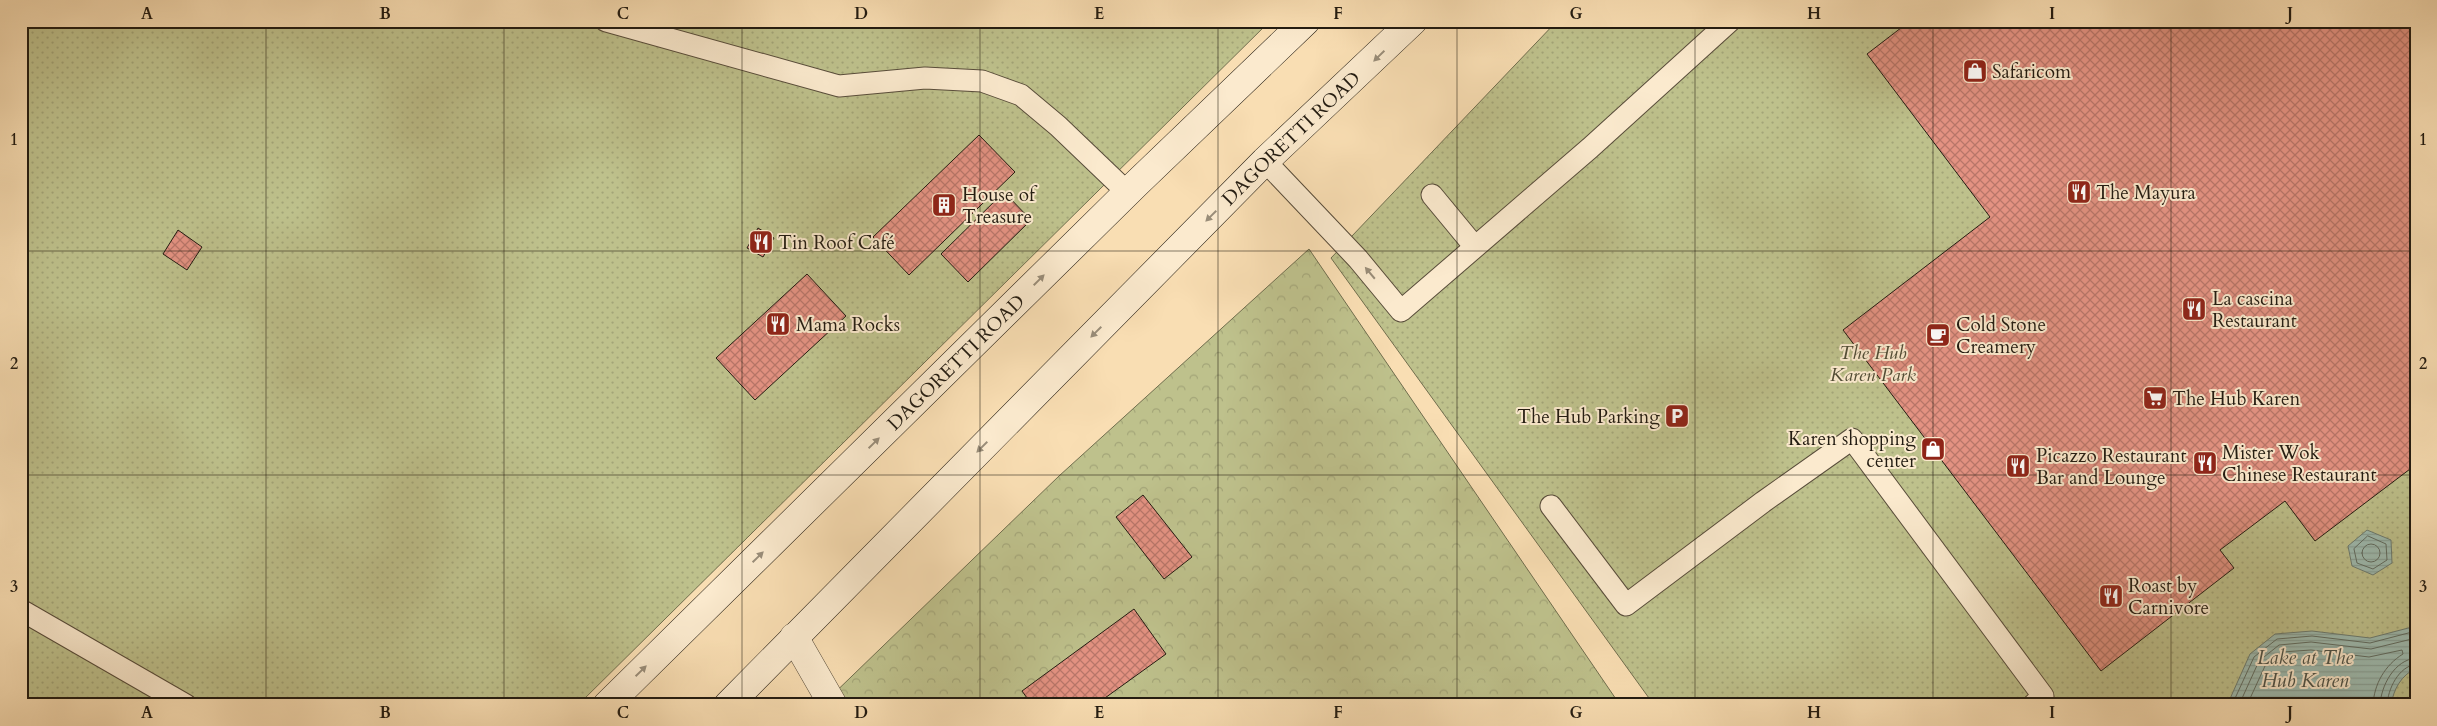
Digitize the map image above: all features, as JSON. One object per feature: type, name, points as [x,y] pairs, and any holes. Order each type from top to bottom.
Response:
[{"type":"main road","name":"DAGORETTI ROAD","points":[[606,705],[1306,21]]},
{"type":"main road","name":"DAGORETTI ROAD","points":[[728,705],[1265,161],[1413,21]]},
{"type":"main road","points":[[794,638],[833,705]]},
{"type":"lane","points":[[606,21],[839,86],[925,78],[982,81],[1021,95],[1058,126],[1128,193]]},
{"type":"lane","points":[[1265,161],[1358,259],[1401,310],[1590,148],[1730,21]]},
{"type":"lane","points":[[1432,194],[1475,247]]},
{"type":"lane","points":[[1551,506],[1626,605],[1763,502],[1852,439],[2043,696],[2032,705]]},
{"type":"lane","points":[[21,610],[186,705]]},
{"type":"green space","points":[[21,21],[1270,21],[578,705],[21,705]]},
{"type":"green space","name":"The Hub Karen Park","points":[[1557,21],[2416,21],[2416,705],[1654,705],[1331,258]]},
{"type":"green space","points":[[1309,249],[1620,705],[822,705],[1059,476]]},
{"type":"water","points":[[2367,530],[2391,540],[2392,563],[2373,575],[2352,566],[2348,546]]},
{"type":"water","name":"Lake at The Hub Karen","points":[[2416,626],[2416,668],[2399,683],[2391,705],[2224,705],[2229,701],[2250,654],[2275,634],[2312,631],[2370,638]]},
{"type":"building","name":"The Hub Karen","points":[[1910,21],[2416,21],[2416,468],[2414,466],[2315,541],[2285,501],[2220,550],[2234,568],[2101,671],[1843,330],[1990,217],[1867,54]]},
{"type":"building","name":"House of Treasure","points":[[979,135],[1015,172],[909,275],[873,237]]},
{"type":"building","points":[[1004,192],[1031,220],[968,282],[941,254]]},
{"type":"building","points":[[758,228],[774,238],[763,257],[747,248]]},
{"type":"building","points":[[178,230],[202,247],[187,270],[163,254]]},
{"type":"building","points":[[807,274],[846,316],[755,400],[716,358]]},
{"type":"building","points":[[1143,495],[1192,557],[1164,579],[1116,517]]},
{"type":"building","points":[[1134,609],[1166,654],[1098,703],[1100,705],[1032,705],[1022,691]]},
{"type":"place","name":"Safaricom","points":[[1975,71]]},
{"type":"place","name":"The Mayura","points":[[2079,192]]},
{"type":"place","name":"House of Treasure","points":[[944,205]]},
{"type":"place","name":"Tin Roof Café","points":[[761,242]]},
{"type":"place","name":"La cascina Restaurant","points":[[2194,309]]},
{"type":"place","name":"Mama Rocks","points":[[778,324]]},
{"type":"place","name":"Cold Stone Creamery","points":[[1938,335]]},
{"type":"place","name":"The Hub Karen","points":[[2155,398]]},
{"type":"place","name":"The Hub Parking","points":[[1677,416]]},
{"type":"place","name":"Karen shopping center","points":[[1933,449]]},
{"type":"place","name":"Mister Wok Chinese Restaurant","points":[[2205,463]]},
{"type":"place","name":"Picazzo Restaurant Bar and Lounge","points":[[2018,466]]},
{"type":"place","name":"Roast by Carnivore","points":[[2111,596]]}]
